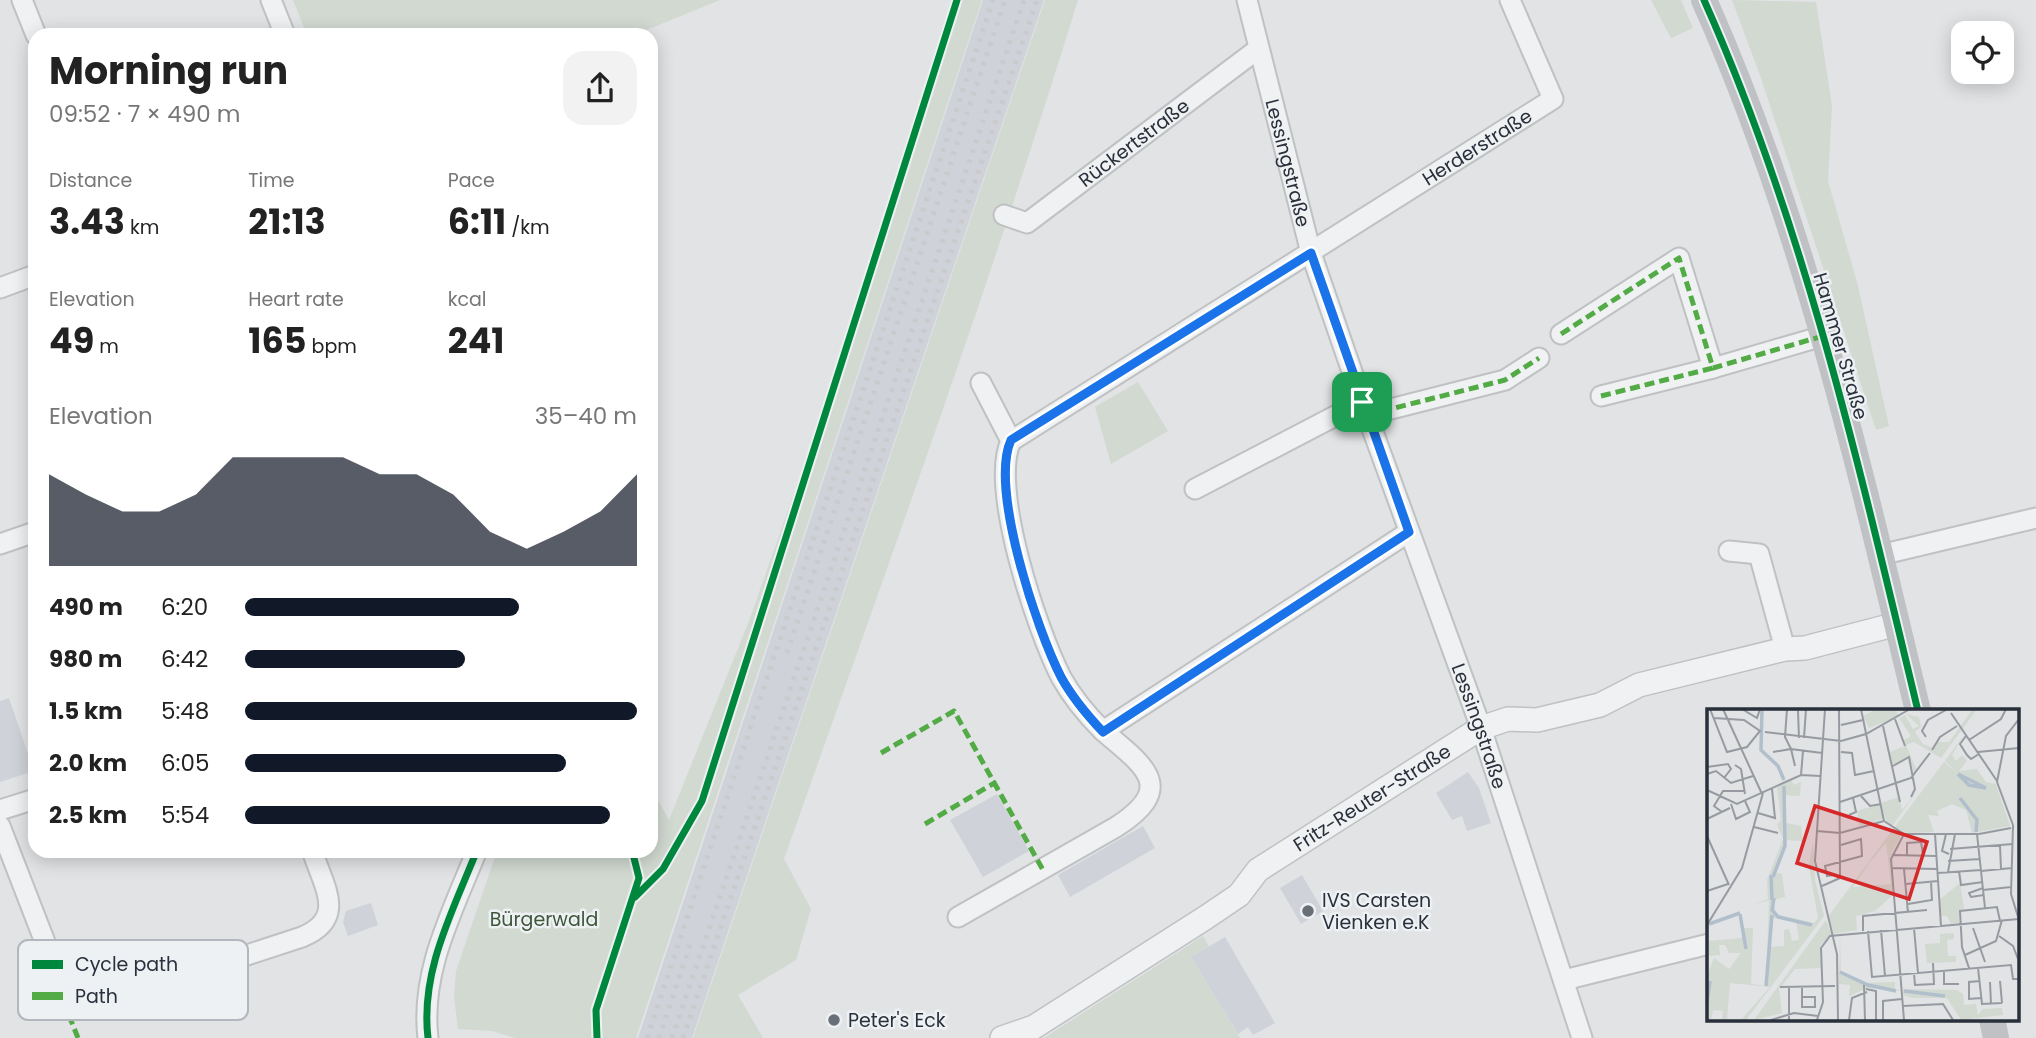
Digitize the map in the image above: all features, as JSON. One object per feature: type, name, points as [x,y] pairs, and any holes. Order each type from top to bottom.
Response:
[{"type":"main road","name":"Hammer Straße","points":[[1704,0],[1752,116],[1823,336],[1918,709]]},
{"type":"main road","points":[[1992,1020],[1997,1038]]},
{"type":"street","points":[[22,0],[33,28]]},
{"type":"street","points":[[271,0],[282,28]]},
{"type":"street","name":"Lessingstraße","points":[[1247,0],[1311,253],[1364,409],[1481,728],[1583,1038]]},
{"type":"street","name":"Herderstraße","points":[[1311,253],[1553,99],[1510,0]]},
{"type":"street","name":"Rückertstraße","points":[[1004,215],[1027,223],[1258,49]]},
{"type":"street","points":[[958,916],[1138,813],[1146,803],[1151,788],[1147,775],[1133,757],[1103,732],[1083,710],[1062,678],[1041,630],[1014,536],[1007,499],[1004,462],[1011,440],[1311,253]]},
{"type":"street","points":[[1561,334],[1679,258],[1713,368]]},
{"type":"street","points":[[0,288],[28,278]]},
{"type":"street","points":[[1601,396],[1713,368],[1823,336]]},
{"type":"street","points":[[1195,489],[1364,409],[1505,380],[1539,358]]},
{"type":"street","points":[[981,383],[1011,440]]},
{"type":"street","points":[[1880,555],[2036,518]]},
{"type":"street","points":[[1103,732],[1409,532]]},
{"type":"street","points":[[0,544],[28,534]]},
{"type":"street","points":[[1729,551],[1759,554],[1785,649]]},
{"type":"street","name":"Fritz-Reuter-Straße","points":[[1002,1038],[1034,1027],[1140,960],[1239,895],[1258,870],[1481,728],[1508,719],[1537,720],[1600,705],[1639,685],[1785,649],[1805,648],[1897,624]]},
{"type":"street","points":[[0,810],[28,801]]},
{"type":"street","points":[[0,826],[44,940]]},
{"type":"street","points":[[248,955],[302,937],[322,927],[328,919],[329,904],[315,858]]},
{"type":"street","points":[[428,1038],[425,1008],[432,964],[474,858]]},
{"type":"street","points":[[1564,980],[1707,944]]},
{"type":"shaded area","points":[[983,0],[1044,0],[692,1038],[638,1038]]},
{"type":"shaded area","points":[[9,698],[28,753],[28,773],[0,782],[0,701]]},
{"type":"shaded area","points":[[1468,772],[1479,788],[1491,823],[1467,831],[1462,816],[1452,820],[1436,793]]},
{"type":"shaded area","points":[[997,794],[1029,851],[983,877],[950,820]]},
{"type":"shaded area","points":[[1143,826],[1155,848],[1070,897],[1058,875]]},
{"type":"shaded area","points":[[1302,875],[1323,911],[1301,924],[1280,888]]},
{"type":"shaded area","points":[[371,903],[378,925],[348,936],[343,922],[346,911]]},
{"type":"shaded area","points":[[1225,937],[1275,1023],[1253,1035],[1248,1027],[1238,1034],[1191,957]]},
{"type":"green space","points":[[293,0],[720,0],[651,28],[304,28]]},
{"type":"green space","name":"Bürgerwald","points":[[955,0],[982,0],[636,1038],[515,1038],[492,1031],[458,1029],[454,997],[456,971],[495,858],[658,858],[658,800],[669,820],[749,621],[826,403]]},
{"type":"green space","points":[[1045,0],[1078,0],[972,323],[784,859],[811,909],[796,960],[738,995],[763,1038],[693,1038]]},
{"type":"green space","points":[[1651,0],[1681,0],[1693,28],[1671,38]]},
{"type":"green space","points":[[1732,0],[1816,2],[1832,106],[1828,181],[1858,286],[1889,426],[1876,430],[1761,78]]},
{"type":"green space","points":[[1138,382],[1168,431],[1111,464],[1095,407]]},
{"type":"green space","points":[[1203,936],[1209,946],[1191,957],[1240,1038],[1044,1038]]},
{"type":"railway","points":[[647,1038],[993,0]]},
{"type":"railway","points":[[787,653],[1005,0]]},
{"type":"railway","points":[[672,1038],[1024,0]]},
{"type":"railway","points":[[683,1038],[1037,0]]},
{"type":"railway","points":[[659,1038],[692,939]]},
{"type":"marked path","points":[[1561,334],[1679,258],[1713,368],[1823,336]]},
{"type":"marked path","points":[[1367,415],[1505,380],[1539,358]]},
{"type":"marked path","points":[[1601,396],[1713,368]]},
{"type":"marked path","points":[[881,753],[954,711],[1043,870]]},
{"type":"marked path","points":[[925,824],[996,782]]},
{"type":"marked path","points":[[71,1020],[78,1038]]},
{"type":"cycle path","points":[[635,897],[663,869],[702,801],[957,0]]},
{"type":"cycle path","points":[[1704,0],[1740,86],[1801,261],[1851,440],[1918,709]]},
{"type":"cycle path","points":[[428,1038],[427,1013],[434,965],[440,942],[474,858]]},
{"type":"cycle path","points":[[597,1038],[596,1010],[639,878],[634,858]]},
{"type":"place","name":"IVS Carsten Vienken e.K","points":[[1308,911]]},
{"type":"place","name":"Peter's Eck","points":[[834,1020]]},
{"type":"route","points":[[1311,253],[1362,402],[1409,532],[1103,732],[1083,710],[1062,678],[1041,630],[1024,575],[1007,499],[1004,462],[1011,440],[1311,253]]}]
